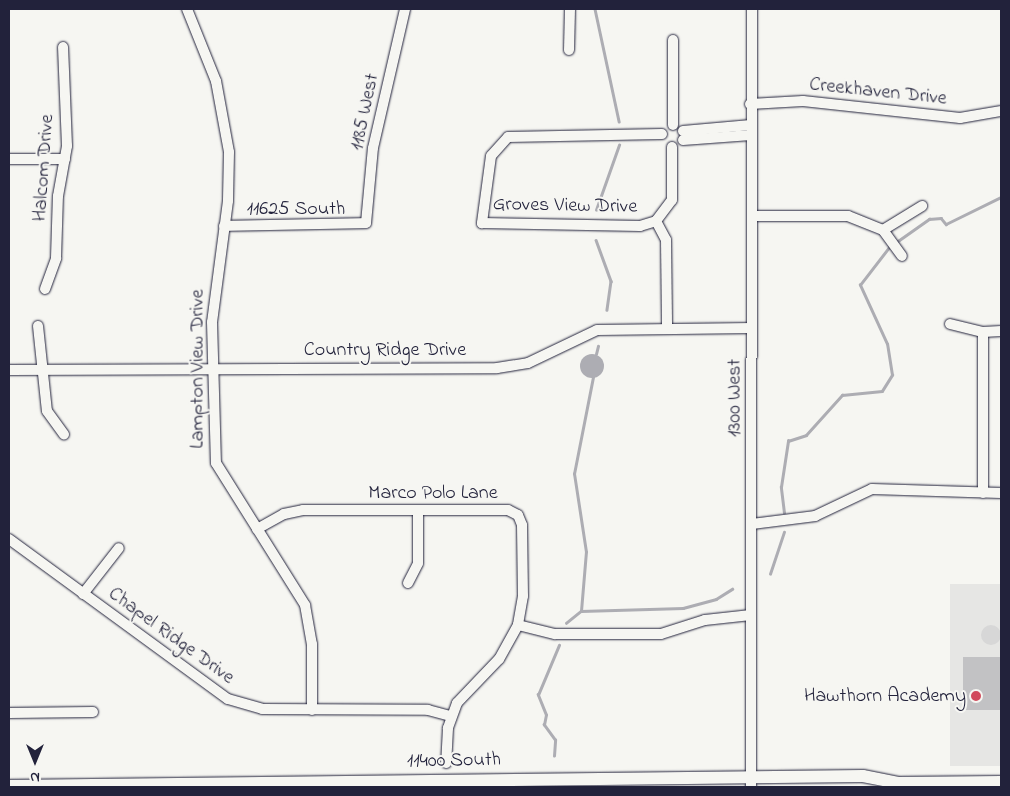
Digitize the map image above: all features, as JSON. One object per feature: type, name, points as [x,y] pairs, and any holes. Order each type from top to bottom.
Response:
[{"type":"main road","name":"11400 South","points":[[9,786],[752,782],[863,776],[899,783],[960,785],[1001,782]]},
{"type":"main road","name":"11400 South","points":[[879,787],[899,783]]},
{"type":"street","name":"Lampton View Drive","points":[[187,9],[216,81],[226,128],[229,177],[213,298],[216,463],[305,605],[312,644],[312,710]]},
{"type":"street","name":"1185 West","points":[[366,223],[373,148],[405,9]]},
{"type":"street","points":[[569,50],[570,9]]},
{"type":"street","name":"1300 West","points":[[752,9],[750,104],[752,216],[752,524],[750,615],[752,782]]},
{"type":"street","points":[[673,40],[673,125],[683,135]]},
{"type":"street","name":"Halcom Drive","points":[[45,289],[56,258],[58,196],[65,159],[63,47]]},
{"type":"street","name":"Creekhaven Drive","points":[[750,104],[803,101],[960,118],[1001,112]]},
{"type":"street","points":[[673,125],[662,134],[672,147],[683,135],[751,130]]},
{"type":"street","name":"Groves View Drive","points":[[662,134],[508,137],[491,156],[482,222],[640,226],[656,221],[672,200],[672,147]]},
{"type":"street","points":[[9,159],[65,159]]},
{"type":"street","points":[[886,235],[922,206]]},
{"type":"street","points":[[752,216],[848,216],[886,235],[902,256]]},
{"type":"street","points":[[656,221],[666,240],[667,328]]},
{"type":"street","name":"11625 South","points":[[224,226],[357,226],[366,223]]},
{"type":"street","points":[[950,324],[983,332],[1001,331]]},
{"type":"street","points":[[38,326],[40,370],[48,416],[64,434]]},
{"type":"street","name":"Country Ridge Drive","points":[[9,370],[513,367],[597,330],[752,328]]},
{"type":"street","points":[[982,493],[983,332]]},
{"type":"street","points":[[752,524],[815,516],[872,489],[1001,493]]},
{"type":"street","name":"Marco Polo Lane","points":[[257,529],[293,511],[508,510],[518,515],[522,525],[523,596],[518,625],[506,650],[465,691],[451,716],[446,763]]},
{"type":"street","points":[[408,583],[418,563],[418,511]]},
{"type":"street","name":"Chapel Ridge Drive","points":[[9,539],[228,699],[262,709],[428,710],[451,716]]},
{"type":"street","points":[[83,594],[119,548]]},
{"type":"street","points":[[518,625],[555,634],[661,634],[705,620],[750,615]]},
{"type":"street","points":[[9,713],[93,712]]},
{"type":"shaded area","points":[[592,354],[597,355],[603,361],[603,371],[597,377],[592,378],[587,377],[581,371],[580,366],[581,361],[587,355]]},
{"type":"shaded area","name":"Hawthorn Academy","points":[[950,584],[1001,584],[1001,766],[950,766]]},
{"type":"shaded area","points":[[991,625],[998,628],[1001,635],[998,642],[991,645],[984,642],[981,635],[984,628]]},
{"type":"building","name":"Hawthorn Academy","points":[[963,657],[1001,657],[1001,710],[963,710]]},
{"type":"waterway","points":[[595,9],[619,121]]},
{"type":"waterway","points":[[596,210],[619,145]]},
{"type":"waterway","points":[[895,243],[929,219],[941,218],[946,224],[1001,197]]},
{"type":"waterway","points":[[596,240],[611,281],[607,310]]},
{"type":"waterway","points":[[784,513],[781,487],[788,441],[806,435],[842,395],[882,391],[892,375],[887,344],[860,285],[890,246]]},
{"type":"waterway","points":[[596,354],[598,346]]},
{"type":"waterway","points":[[581,611],[586,552],[574,474],[593,377]]},
{"type":"waterway","points":[[770,574],[784,532]]},
{"type":"waterway","points":[[566,623],[581,611],[683,608],[716,599],[732,589]]},
{"type":"waterway","points":[[554,756],[555,740],[544,725],[546,715],[538,695],[559,645]]},
{"type":"place","name":"Hawthorn Academy","points":[[976,696]]}]
